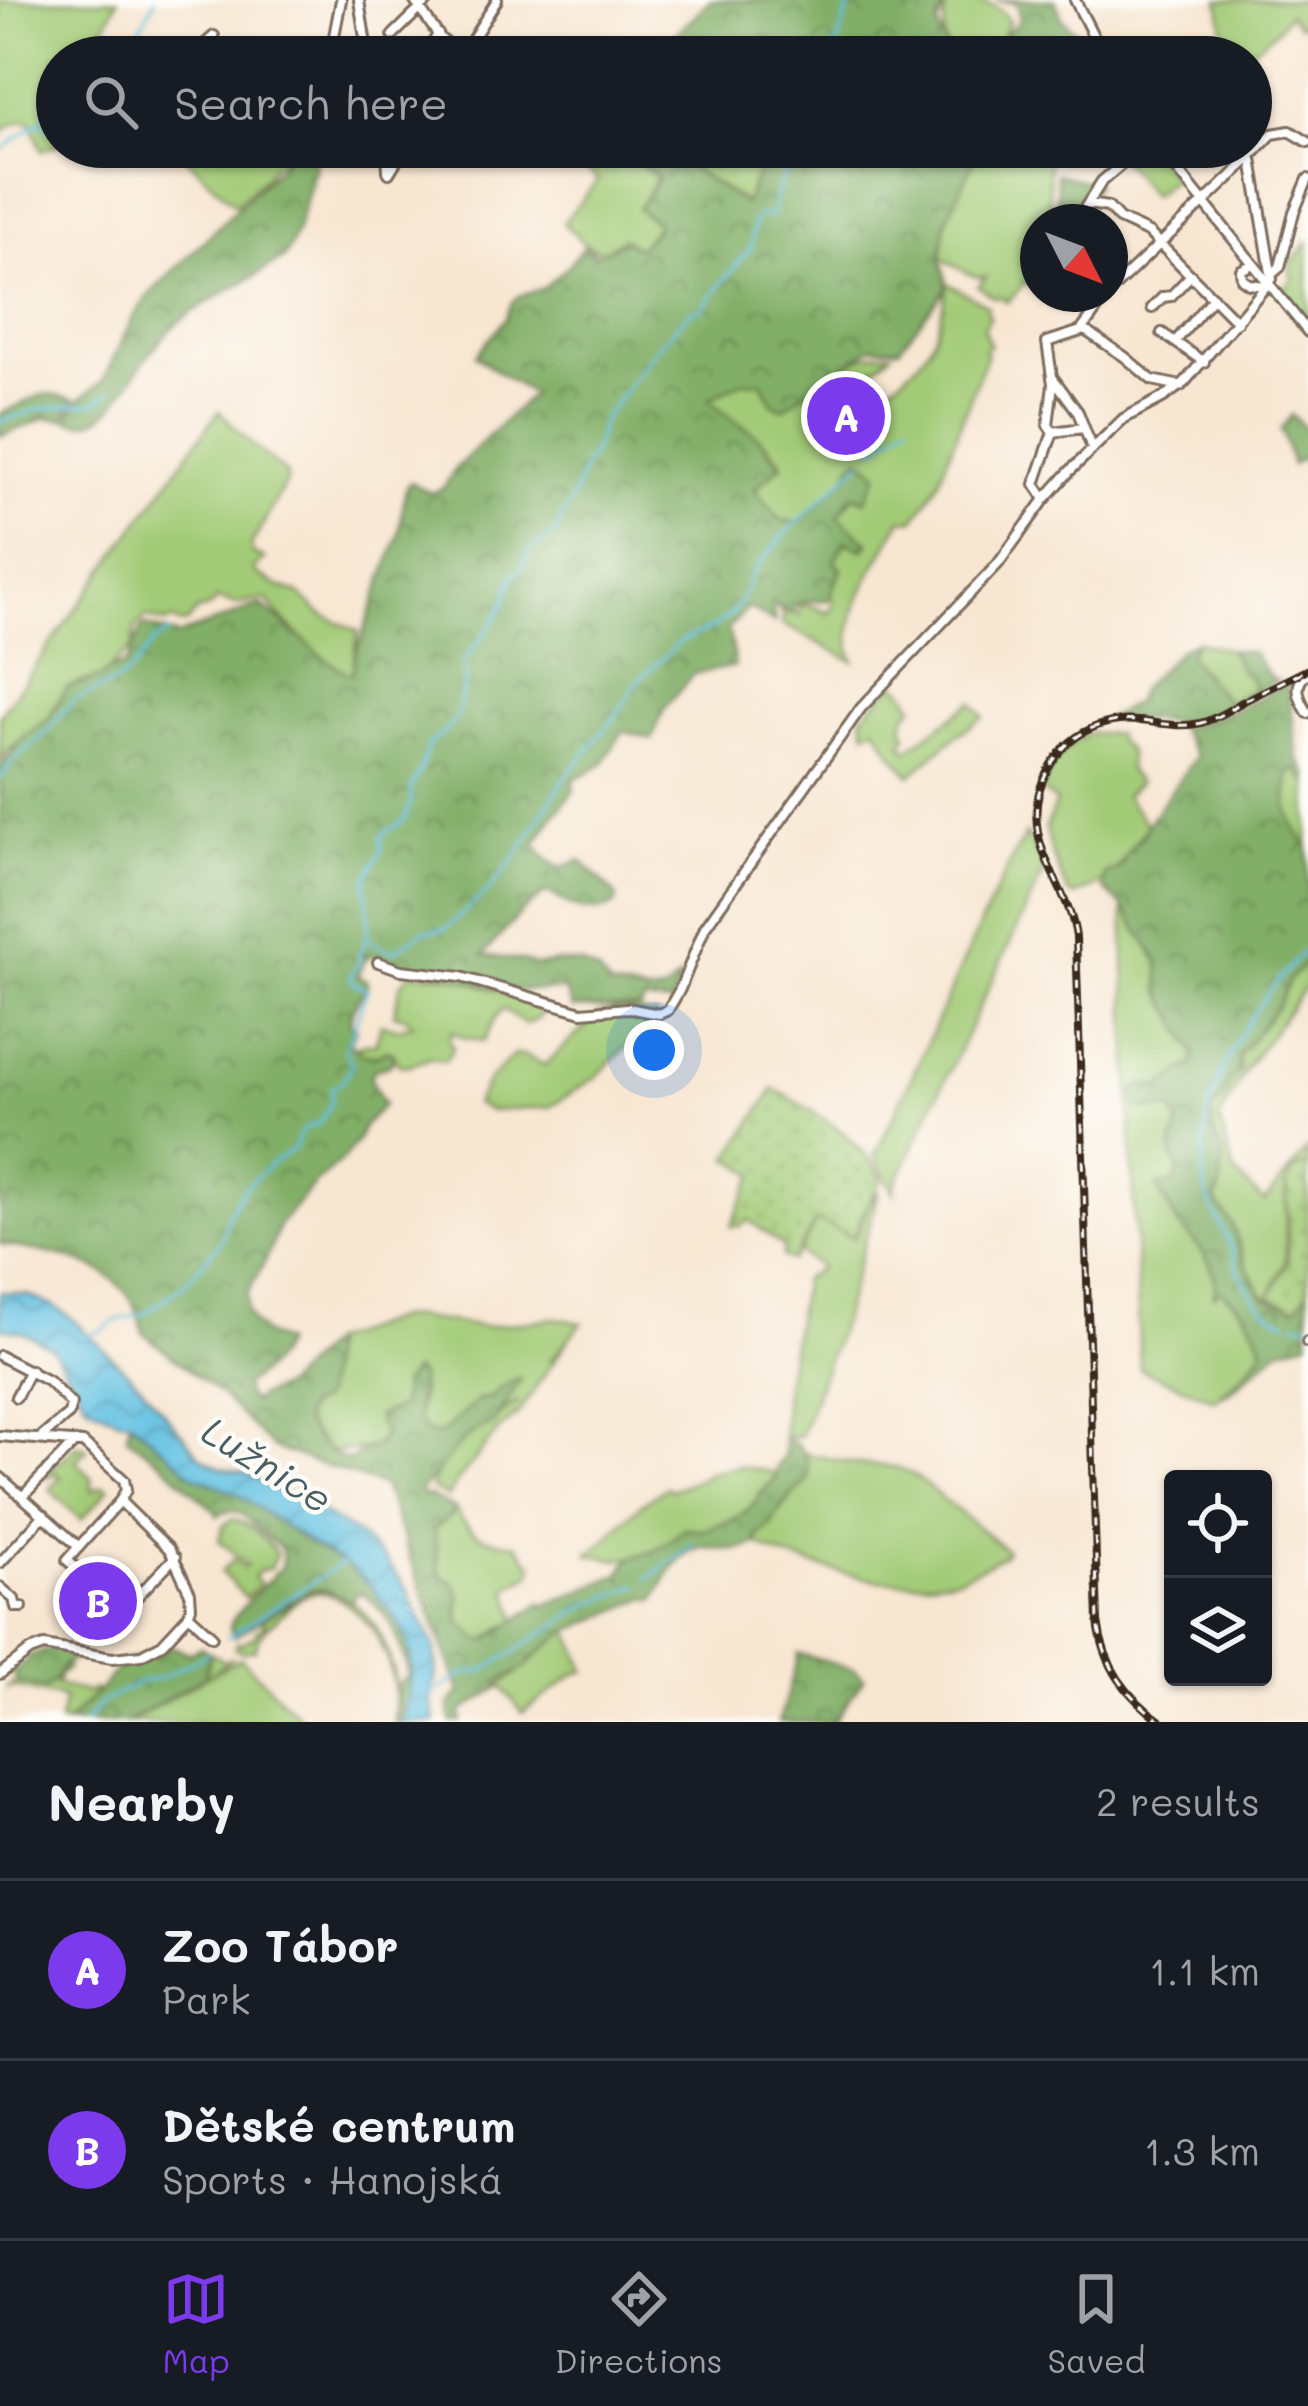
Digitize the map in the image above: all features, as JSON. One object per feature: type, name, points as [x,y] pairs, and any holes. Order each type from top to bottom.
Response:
[{"type":"street","points":[[334,36],[341,0]]},
{"type":"street","points":[[358,0],[364,36]]},
{"type":"street","points":[[474,36],[497,0]]},
{"type":"street","points":[[1075,0],[1093,36]]},
{"type":"street","points":[[393,35],[421,3],[438,34]]},
{"type":"street","points":[[1272,134],[1294,132],[1308,142]]},
{"type":"street","points":[[1088,204],[1118,168]]},
{"type":"street","points":[[1177,168],[1308,332]]},
{"type":"street","points":[[1180,172],[1183,168]]},
{"type":"street","points":[[1128,274],[1235,168]]},
{"type":"street","points":[[1253,168],[1268,281]]},
{"type":"street","points":[[378,962],[401,970],[451,974],[582,1012],[627,1008],[665,1012],[674,1002],[703,931],[858,713],[992,571],[1045,499],[1126,416],[1181,386],[1280,267],[1308,179]]},
{"type":"street","points":[[1128,223],[1149,232],[1237,322]]},
{"type":"street","points":[[1253,264],[1242,269],[1240,277],[1246,283],[1268,281]]},
{"type":"street","points":[[1152,308],[1191,275]]},
{"type":"street","points":[[1175,342],[1213,297]]},
{"type":"street","points":[[1054,431],[1048,424],[1052,377],[1047,342],[1083,329],[1095,312]]},
{"type":"street","points":[[1083,329],[1152,380],[1181,386]]},
{"type":"street","points":[[1162,333],[1204,362]]},
{"type":"street","points":[[1052,377],[1074,406],[1093,449]]},
{"type":"street","points":[[1054,431],[1084,428]]},
{"type":"street","points":[[1045,499],[1035,482],[1054,431]]},
{"type":"street","points":[[1308,673],[1298,688],[1308,713]]},
{"type":"street","points":[[2,1360],[48,1381],[69,1401],[70,1414],[38,1440]]},
{"type":"street","points":[[16,1397],[30,1370]]},
{"type":"street","points":[[0,1436],[76,1441],[87,1445],[124,1480],[126,1490],[120,1501],[68,1561],[116,1604],[130,1603],[175,1558]]},
{"type":"street","points":[[52,1440],[64,1452]]},
{"type":"street","points":[[22,1496],[76,1441]]},
{"type":"street","points":[[0,1477],[79,1546]]},
{"type":"street","points":[[0,1674],[29,1651],[44,1646],[112,1658],[141,1655],[162,1644],[188,1615],[190,1593],[175,1558],[120,1501]]},
{"type":"street","points":[[0,1563],[44,1515]]},
{"type":"street","points":[[0,1587],[14,1599]]},
{"type":"street","points":[[188,1615],[212,1636]]},
{"type":"green space","points":[[0,0],[118,0],[100,36],[36,36],[36,135],[31,122],[17,122],[0,135]]},
{"type":"green space","points":[[710,0],[945,0],[938,26],[942,36],[675,36]]},
{"type":"green space","points":[[945,0],[991,5],[1009,21],[1003,36],[944,36]]},
{"type":"green space","points":[[996,0],[1055,0],[1062,18],[1077,33],[1005,36],[1018,23],[1015,3]]},
{"type":"green space","points":[[1219,0],[1308,0],[1308,25],[1298,26],[1288,14],[1268,36],[1225,36]]},
{"type":"green space","points":[[197,168],[270,168],[235,205]]},
{"type":"green space","points":[[278,168],[314,168],[284,258],[174,326],[103,416],[80,423],[67,420],[80,399],[102,382],[148,296]]},
{"type":"green space","points":[[584,168],[645,168],[657,177],[638,209],[657,224],[641,247],[623,238],[602,252],[585,244],[563,223],[598,180]]},
{"type":"green space","points":[[646,168],[689,168],[745,204],[761,168],[970,168],[945,224],[941,259],[945,290],[899,348],[872,347],[783,408],[773,404],[762,382],[743,381],[709,399],[759,437],[781,466],[754,489],[781,520],[798,523],[860,457],[877,471],[865,501],[854,495],[838,516],[868,543],[862,549],[845,541],[834,562],[841,568],[829,600],[800,602],[792,614],[772,603],[775,623],[749,608],[728,628],[735,666],[693,674],[664,709],[652,739],[623,731],[602,765],[574,779],[574,791],[535,844],[560,868],[581,860],[617,902],[590,911],[545,893],[483,955],[536,966],[582,964],[611,987],[647,994],[663,993],[682,976],[671,1004],[645,1001],[640,1009],[572,1008],[565,990],[507,990],[362,953],[367,958],[357,974],[367,985],[352,1010],[350,1023],[356,1028],[349,1045],[368,1056],[386,1050],[393,1053],[391,1064],[374,1070],[370,1077],[384,1104],[343,1159],[280,1224],[247,1294],[247,1312],[263,1333],[283,1343],[271,1363],[244,1386],[253,1402],[283,1387],[329,1342],[324,1395],[307,1407],[304,1420],[324,1447],[353,1460],[379,1445],[384,1434],[377,1416],[401,1407],[402,1384],[413,1371],[420,1377],[419,1422],[430,1433],[441,1434],[478,1400],[493,1397],[520,1380],[493,1424],[461,1443],[420,1491],[455,1509],[434,1529],[439,1572],[455,1585],[460,1621],[479,1640],[488,1640],[541,1603],[544,1606],[620,1574],[630,1558],[660,1547],[684,1528],[703,1530],[735,1519],[775,1479],[784,1440],[804,1453],[809,1478],[756,1537],[757,1544],[690,1551],[675,1564],[655,1600],[646,1598],[568,1631],[461,1712],[463,1722],[451,1722],[449,1706],[460,1692],[383,1486],[273,1448],[220,1394],[143,1333],[136,1309],[108,1276],[68,1258],[0,1244],[0,767],[26,735],[48,720],[66,688],[126,664],[143,625],[178,636],[261,605],[352,675],[399,535],[406,487],[411,482],[431,493],[444,487],[456,468],[532,394],[476,355],[506,318],[512,303],[544,288],[585,245],[596,255],[626,240],[639,248],[657,223],[638,209],[659,178]]},
{"type":"green space","points":[[691,168],[760,168],[745,203]]},
{"type":"green space","points":[[970,168],[1049,168],[1050,204],[1020,204],[1020,288],[1008,302],[978,286],[986,277],[941,259],[945,224]]},
{"type":"green space","points":[[1128,168],[1166,168],[1174,178],[1152,196]]},
{"type":"green space","points":[[1056,174],[1096,184],[1086,204],[1059,204]]},
{"type":"green space","points":[[1308,242],[1308,324],[1282,292],[1294,277],[1291,263]]},
{"type":"green space","points":[[947,283],[988,306],[990,317],[983,327],[990,345],[984,349],[987,354],[937,485],[915,519],[901,520],[864,587],[851,625],[854,661],[782,624],[779,609],[800,615],[805,604],[830,613],[831,593],[842,571],[833,562],[846,540],[862,549],[869,542],[859,536],[788,529],[755,490],[782,462],[709,399],[743,381],[762,382],[773,404],[784,408],[850,362],[892,353],[860,381],[874,395],[906,374],[927,350]]},
{"type":"green space","points":[[50,394],[75,400],[63,419],[46,418],[0,436],[0,414]]},
{"type":"green space","points":[[219,411],[287,474],[251,546],[253,554],[265,559],[255,573],[299,593],[321,614],[358,631],[352,676],[305,642],[266,599],[237,605],[217,599],[187,623],[143,620],[135,629],[133,647],[100,678],[66,688],[48,720],[0,762],[0,715]]},
{"type":"green space","points":[[1292,415],[1308,431],[1308,454],[1292,465],[1281,429]]},
{"type":"green space","points":[[1196,641],[1230,650],[1254,690],[1228,703],[1187,655]]},
{"type":"green space","points":[[1196,641],[1188,655],[1228,703],[1255,687],[1230,650],[1253,653],[1277,681],[1195,720],[1106,720],[1135,702],[1139,690],[1182,648]]},
{"type":"green space","points":[[895,682],[914,707],[903,725],[907,735],[902,743],[907,750],[972,702],[984,717],[910,775],[876,727],[866,732],[862,716]]},
{"type":"green space","points":[[1288,683],[1298,759],[1308,774],[1308,784],[1297,769],[1291,770],[1287,801],[1291,820],[1308,847],[1308,961],[1291,977],[1278,1005],[1239,1055],[1239,1072],[1211,1112],[1223,1156],[1215,1201],[1232,1224],[1243,1260],[1264,1297],[1296,1308],[1308,1291],[1308,1341],[1280,1348],[1218,1397],[1263,1350],[1242,1308],[1220,1290],[1214,1295],[1214,1275],[1207,1258],[1157,1187],[1171,1184],[1178,1174],[1172,1151],[1179,1124],[1170,1109],[1137,1109],[1133,1093],[1143,1085],[1160,1087],[1194,1063],[1195,1053],[1160,990],[1159,962],[1123,907],[1103,889],[1105,874],[1121,867],[1196,756],[1178,728],[1221,716]]},
{"type":"green space","points":[[1091,733],[1116,734],[1129,752],[1128,770],[1139,783],[1125,795],[1147,825],[1108,879],[1074,896],[1068,893],[1051,852],[1046,828],[1056,802],[1043,791],[1060,756]]},
{"type":"green space","points":[[1294,767],[1308,784],[1308,847],[1288,809],[1287,788]]},
{"type":"green space","points":[[1026,833],[1045,869],[894,1192],[874,1156]]},
{"type":"green space","points":[[1123,907],[1159,962],[1160,990],[1195,1053],[1194,1063],[1160,1087],[1143,1085],[1148,1110],[1171,1109],[1179,1124],[1172,1149],[1178,1176],[1158,1191],[1179,1226],[1206,1256],[1215,1286],[1251,1322],[1263,1350],[1216,1400],[1140,1369]]},
{"type":"green space","points":[[1308,961],[1308,983],[1247,1067],[1219,1119],[1235,1173],[1264,1202],[1308,1149],[1308,1165],[1295,1169],[1287,1182],[1285,1262],[1268,1299],[1254,1283],[1232,1226],[1215,1201],[1223,1153],[1210,1112],[1239,1072],[1239,1055],[1278,1005],[1291,977]]},
{"type":"green space","points":[[410,973],[453,976],[547,1007],[525,1024],[503,1009],[483,1041],[451,1031],[453,1048],[445,1061],[430,1058],[403,1065],[386,1050],[378,1056],[361,1054],[361,1045],[376,1043],[381,1024],[397,1028],[413,1024],[394,1014],[401,984]]},
{"type":"green space","points":[[623,1010],[657,1016],[597,1076],[550,1107],[490,1111],[475,1104],[488,1081],[514,1055],[545,1065],[599,1014]]},
{"type":"green space","points":[[774,1089],[850,1139],[882,1180],[853,1237],[816,1221],[792,1261],[782,1257],[784,1247],[749,1220],[731,1226],[755,1174],[729,1158]]},
{"type":"green space","points":[[1308,1165],[1308,1291],[1296,1308],[1270,1297],[1288,1260],[1287,1181],[1295,1169]]},
{"type":"green space","points":[[879,1191],[839,1330],[800,1437],[784,1437],[784,1391],[803,1279],[819,1266],[799,1253],[816,1221],[855,1238]]},
{"type":"green space","points":[[397,1318],[485,1327],[555,1318],[582,1323],[549,1362],[568,1341],[516,1416],[498,1431],[448,1497],[431,1488],[446,1458],[520,1401],[500,1411],[519,1379],[493,1397],[478,1400],[441,1434],[426,1431],[417,1419],[421,1389],[416,1372],[401,1407],[381,1426],[384,1434],[374,1448],[331,1452],[304,1424],[305,1410],[322,1390],[329,1342]]},
{"type":"green space","points":[[130,1420],[193,1475],[238,1494],[372,1587],[401,1626],[409,1647],[412,1669],[403,1722],[396,1722],[398,1684],[408,1672],[401,1648],[387,1618],[361,1592],[353,1603],[328,1590],[312,1589],[235,1636],[232,1622],[282,1566],[282,1550],[241,1513],[231,1510],[217,1516],[161,1462],[127,1437]]},
{"type":"green space","points":[[78,1445],[87,1449],[76,1461],[92,1478],[92,1491],[103,1486],[109,1489],[81,1520],[50,1489],[61,1477],[55,1472],[42,1478]]},
{"type":"green space","points":[[805,1453],[896,1467],[915,1476],[1006,1550],[1004,1555],[952,1579],[906,1582],[851,1575],[769,1551],[755,1541],[809,1479]]},
{"type":"green space","points":[[739,1466],[776,1473],[738,1517],[716,1527],[685,1528],[664,1546],[638,1557],[589,1555],[640,1505],[667,1487],[671,1490],[706,1473]]},
{"type":"green space","points":[[455,1509],[480,1536],[516,1544],[533,1566],[531,1575],[507,1588],[518,1620],[484,1642],[460,1621],[459,1594],[439,1572],[434,1529]]},
{"type":"green space","points":[[232,1519],[257,1532],[276,1554],[270,1568],[256,1573],[260,1584],[246,1598],[221,1572],[234,1559],[244,1568],[247,1565],[219,1540],[223,1526]]},
{"type":"green space","points":[[310,1591],[333,1593],[352,1602],[380,1635],[394,1679],[396,1722],[391,1672],[380,1643],[361,1616],[332,1596],[304,1596],[265,1629],[255,1650],[235,1649],[265,1625],[259,1620]]},
{"type":"green space","points":[[569,1630],[586,1671],[575,1674],[523,1713],[500,1685]]},
{"type":"green space","points":[[170,1646],[189,1653],[201,1647],[210,1653],[205,1676],[126,1722],[67,1722],[99,1691],[120,1661],[154,1656]]},
{"type":"green space","points":[[50,1649],[78,1656],[77,1660],[63,1666],[44,1689],[15,1681],[12,1674],[32,1654]]},
{"type":"green space","points":[[210,1653],[225,1661],[233,1657],[208,1676],[241,1658],[304,1722],[129,1722],[206,1677]]},
{"type":"green space","points":[[799,1654],[855,1669],[864,1678],[834,1722],[779,1722]]},
{"type":"green space","points":[[63,1665],[68,1668],[59,1675],[57,1685],[99,1691],[67,1722],[59,1722],[64,1698],[8,1688],[15,1681],[44,1689],[55,1681]]},
{"type":"water","points":[[0,1292],[27,1295],[70,1317],[141,1385],[201,1457],[221,1468],[250,1474],[322,1512],[358,1535],[386,1561],[405,1586],[434,1645],[437,1668],[431,1699],[435,1722],[403,1722],[412,1669],[409,1647],[401,1626],[372,1587],[238,1494],[193,1475],[130,1420],[86,1403],[52,1348],[21,1331],[0,1328]]},
{"type":"waterway","points":[[136,36],[155,0]]},
{"type":"waterway","points":[[839,36],[852,0]]},
{"type":"waterway","points":[[0,151],[36,124]]},
{"type":"waterway","points":[[84,1336],[146,1313],[185,1284],[222,1240],[228,1215],[242,1191],[295,1148],[302,1132],[319,1124],[332,1101],[331,1088],[342,1082],[352,1066],[345,1049],[368,990],[351,981],[369,928],[366,879],[382,850],[381,838],[405,820],[411,788],[429,744],[458,715],[466,673],[462,663],[500,611],[512,576],[530,550],[558,529],[604,418],[656,349],[690,312],[702,309],[751,249],[754,221],[771,216],[788,168]]},
{"type":"waterway","points":[[0,422],[39,409],[95,403],[111,391]]},
{"type":"waterway","points":[[873,450],[910,422]]},
{"type":"waterway","points":[[366,938],[395,951],[423,931],[445,929],[490,889],[640,679],[681,641],[714,627],[732,613],[755,569],[863,460]]},
{"type":"waterway","points":[[0,779],[73,701],[120,680],[155,640],[169,633]]},
{"type":"waterway","points":[[1287,1321],[1268,1311],[1246,1284],[1209,1202],[1203,1159],[1206,1125],[1228,1059],[1264,999],[1308,947]]},
{"type":"waterway","points":[[1295,1323],[1308,1323]]},
{"type":"waterway","points":[[648,1578],[694,1544]]},
{"type":"waterway","points":[[228,1637],[343,1563]]},
{"type":"waterway","points":[[429,1696],[463,1674],[484,1671],[588,1605],[638,1585]]},
{"type":"waterway","points":[[86,1722],[101,1703],[208,1653]]},
{"type":"railway","points":[[1162,1722],[1119,1679],[1105,1653],[1098,1622],[1076,937],[1040,840],[1037,806],[1047,771],[1084,732],[1119,721],[1201,723],[1308,669]]},
{"type":"place","name":"Zoo Tábor","points":[[846,416]]},
{"type":"place","name":"Dětské centrum","points":[[98,1601]]},
{"type":"water label","name":"Lužnice","points":[[267,1465]]}]
